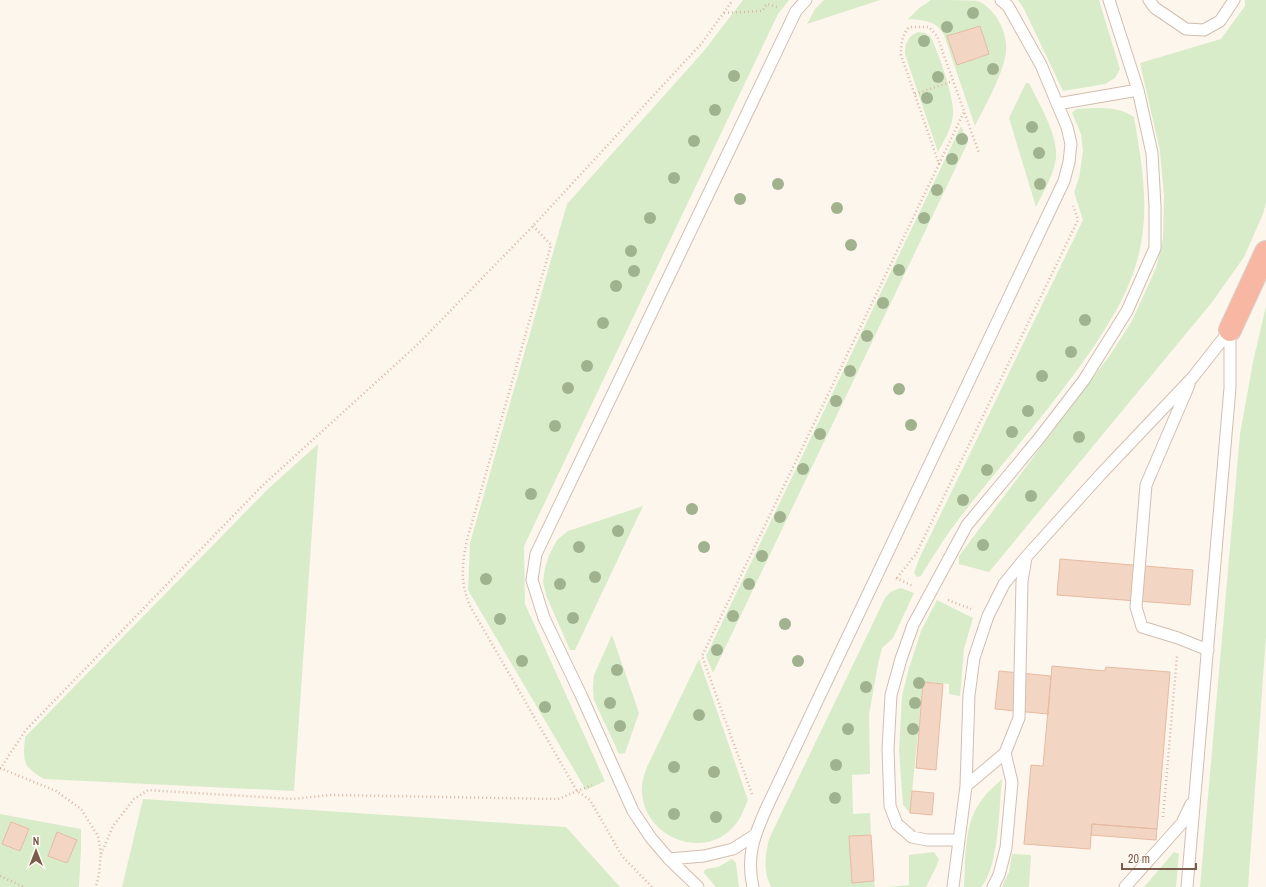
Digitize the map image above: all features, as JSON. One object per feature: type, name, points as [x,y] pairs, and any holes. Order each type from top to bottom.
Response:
[{"type":"highway","points":[[1230,330],[1266,252]]},
{"type":"lane","points":[[698,887],[669,859],[651,838],[633,811],[581,695],[544,618],[532,580],[536,554],[796,11],[806,0]]},
{"type":"lane","points":[[753,887],[750,862],[755,836],[766,809],[1064,181],[1069,162],[1071,144],[1067,127],[1041,65],[1008,6],[1001,0]]},
{"type":"lane","points":[[958,840],[927,840],[912,837],[897,824],[890,806],[888,749],[891,695],[913,624],[967,525],[1037,441],[1084,380],[1127,311],[1154,248],[1155,206],[1152,154],[1138,90],[1109,0]]},
{"type":"lane","points":[[1149,0],[1155,8],[1186,29],[1204,30],[1220,21],[1234,0]]},
{"type":"lane","points":[[1057,104],[1138,90]]},
{"type":"lane","points":[[952,887],[966,786],[969,695],[974,658],[988,616],[1004,584],[1026,557],[1101,474],[1193,377],[1230,330]]},
{"type":"lane","points":[[1187,887],[1230,388],[1230,330]]},
{"type":"lane","points":[[1193,377],[1146,485],[1136,607],[1142,627],[1178,638],[1208,650]]},
{"type":"lane","points":[[966,786],[1005,753],[1019,718],[1022,581],[1026,557]]},
{"type":"lane","points":[[993,887],[999,875],[1006,848],[1012,782],[1005,753]]},
{"type":"lane","points":[[1126,887],[1182,823],[1195,796]]},
{"type":"lane","points":[[669,859],[704,856],[733,849],[755,836]]},
{"type":"path","points":[[96,887],[101,854],[98,836],[81,809],[56,791],[0,768],[25,731],[264,485],[416,345],[533,226],[701,44],[734,0]]},
{"type":"path","points":[[724,13],[762,10],[767,4],[796,11]]},
{"type":"path","points":[[939,164],[901,55],[901,45],[904,33],[909,26],[929,27],[937,36],[979,154]]},
{"type":"path","points":[[915,94],[953,81]]},
{"type":"path","points":[[766,809],[752,794],[702,656],[964,112]]},
{"type":"path","points":[[893,584],[916,554],[1078,220],[1064,181]]},
{"type":"path","points":[[1163,818],[1178,638]]},
{"type":"path","points":[[101,854],[113,826],[134,799],[148,790],[293,799],[330,795],[558,799],[592,785]]},
{"type":"path","points":[[0,876],[24,887]]},
{"type":"green space","points":[[743,0],[789,0],[778,14],[524,546],[525,604],[605,781],[586,790],[468,590],[470,543],[567,204],[703,52]]},
{"type":"green space","points":[[824,0],[880,0],[807,24],[815,9]]},
{"type":"green space","points":[[931,0],[968,0],[980,2],[986,5],[993,13],[1003,30],[1006,46],[1005,58],[999,78],[975,126],[941,30],[933,23],[908,19],[919,8]]},
{"type":"green space","points":[[1018,0],[1099,0],[1120,69],[1115,78],[1105,84],[1063,91],[1024,9]]},
{"type":"green space","points":[[1245,0],[1266,0],[1266,202],[1263,214],[1244,257],[1213,301],[989,572],[959,564],[959,556],[1110,355],[1132,321],[1156,268],[1163,238],[1164,196],[1160,151],[1140,63],[1221,39],[1245,6]]},
{"type":"green space","points":[[918,32],[925,33],[931,37],[942,64],[949,87],[953,108],[951,125],[938,152],[905,54],[908,40]]},
{"type":"green space","points":[[1026,83],[1029,83],[1047,119],[1056,149],[1056,158],[1053,171],[1036,207],[1009,118]]},
{"type":"green space","points":[[1076,109],[1114,109],[1134,117],[1144,189],[1144,225],[1137,261],[1129,285],[1104,331],[1074,375],[952,528],[921,576],[917,577],[914,573],[919,559],[1083,220],[1074,192],[1079,178],[1083,151],[1081,134],[1072,113]]},
{"type":"green space","points":[[961,126],[968,142],[713,673],[706,656]]},
{"type":"green space","points":[[1266,306],[1266,636],[1248,887],[1200,887],[1240,434],[1253,362]]},
{"type":"green space","points":[[318,444],[294,791],[44,779],[31,770],[24,758],[25,737],[268,489]]},
{"type":"green space","points":[[643,506],[575,650],[570,650],[546,595],[543,582],[549,555],[557,540],[568,531]]},
{"type":"green space","points":[[901,588],[914,593],[893,638],[882,648],[878,664],[869,715],[870,774],[852,775],[853,814],[870,813],[871,835],[849,836],[852,882],[874,881],[875,887],[771,887],[768,881],[766,869],[766,851],[769,839],[885,598],[888,594]]},
{"type":"green space","points":[[937,600],[973,618],[964,649],[960,696],[949,694],[949,684],[923,682],[910,813],[903,805],[899,751],[902,696],[921,631]]},
{"type":"green space","points":[[612,635],[639,713],[625,753],[619,754],[594,700],[593,688],[594,675]]},
{"type":"green space","points":[[699,659],[748,800],[735,825],[723,836],[709,842],[694,843],[679,840],[665,833],[654,822],[646,809],[642,790],[647,767]]},
{"type":"green space","points":[[1002,779],[995,852],[987,878],[981,887],[964,887],[967,840],[972,817],[986,794]]},
{"type":"green space","points":[[143,799],[566,827],[620,887],[122,887]]},
{"type":"green space","points":[[0,814],[81,829],[79,887],[0,887]]},
{"type":"green space","points":[[934,852],[939,859],[926,887],[889,887],[909,885],[909,855]]},
{"type":"green space","points":[[1174,852],[1179,854],[1176,887],[1144,887]]},
{"type":"green space","points":[[1012,854],[1031,855],[1029,887],[1002,887],[1009,872]]},
{"type":"green space","points":[[732,859],[736,863],[739,887],[716,887],[703,872],[706,869],[718,867]]},
{"type":"building","points":[[980,26],[989,54],[957,65],[947,36]]},
{"type":"building","points":[[1060,559],[1193,570],[1190,605],[1057,595]]},
{"type":"building","points":[[1052,666],[1105,671],[1106,667],[1170,672],[1157,829],[1092,824],[1090,849],[1024,844],[1031,765],[1043,766]]},
{"type":"building","points":[[999,671],[1051,676],[1048,714],[995,709]]},
{"type":"building","points":[[923,682],[943,684],[936,770],[916,768]]},
{"type":"building","points":[[912,791],[934,793],[932,815],[910,813]]},
{"type":"building","points":[[11,822],[29,829],[20,851],[2,844]]},
{"type":"building","points":[[1092,824],[1157,829],[1156,840],[1091,835]]},
{"type":"building","points":[[57,832],[77,840],[67,863],[48,856]]},
{"type":"building","points":[[871,835],[874,881],[852,883],[849,836]]}]
